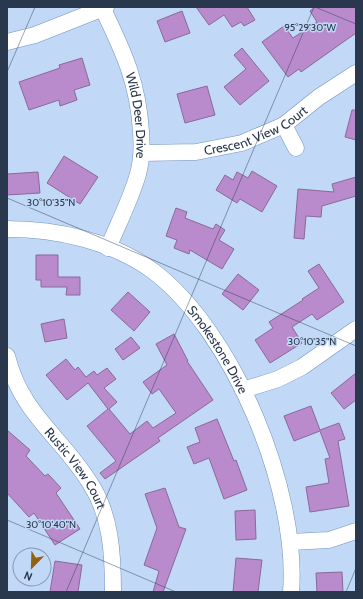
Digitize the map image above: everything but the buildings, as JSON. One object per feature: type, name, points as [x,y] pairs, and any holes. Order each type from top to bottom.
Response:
[{"type":"street","points":[[7,42],[35,35],[104,7]]},
{"type":"street","name":"Wild Deer Drive","points":[[104,7],[123,50],[133,78],[138,100],[142,153],[136,180],[108,248]]},
{"type":"street","name":"Crescent View Court","points":[[142,153],[196,152],[242,143],[284,126],[319,97],[356,73]]},
{"type":"street","points":[[284,126],[296,148]]},
{"type":"street","name":"Smokestone Drive","points":[[7,228],[56,232],[108,248],[130,257],[172,287],[190,305],[211,334],[243,390],[265,442],[276,479],[290,542],[291,592]]},
{"type":"street","points":[[243,390],[278,379],[302,367],[356,329]]},
{"type":"street","name":"Rustic View Court","points":[[7,356],[13,377],[31,410],[79,466],[91,483],[101,504],[108,526],[112,547],[113,592]]},
{"type":"street","points":[[290,542],[330,540],[356,531]]}]
